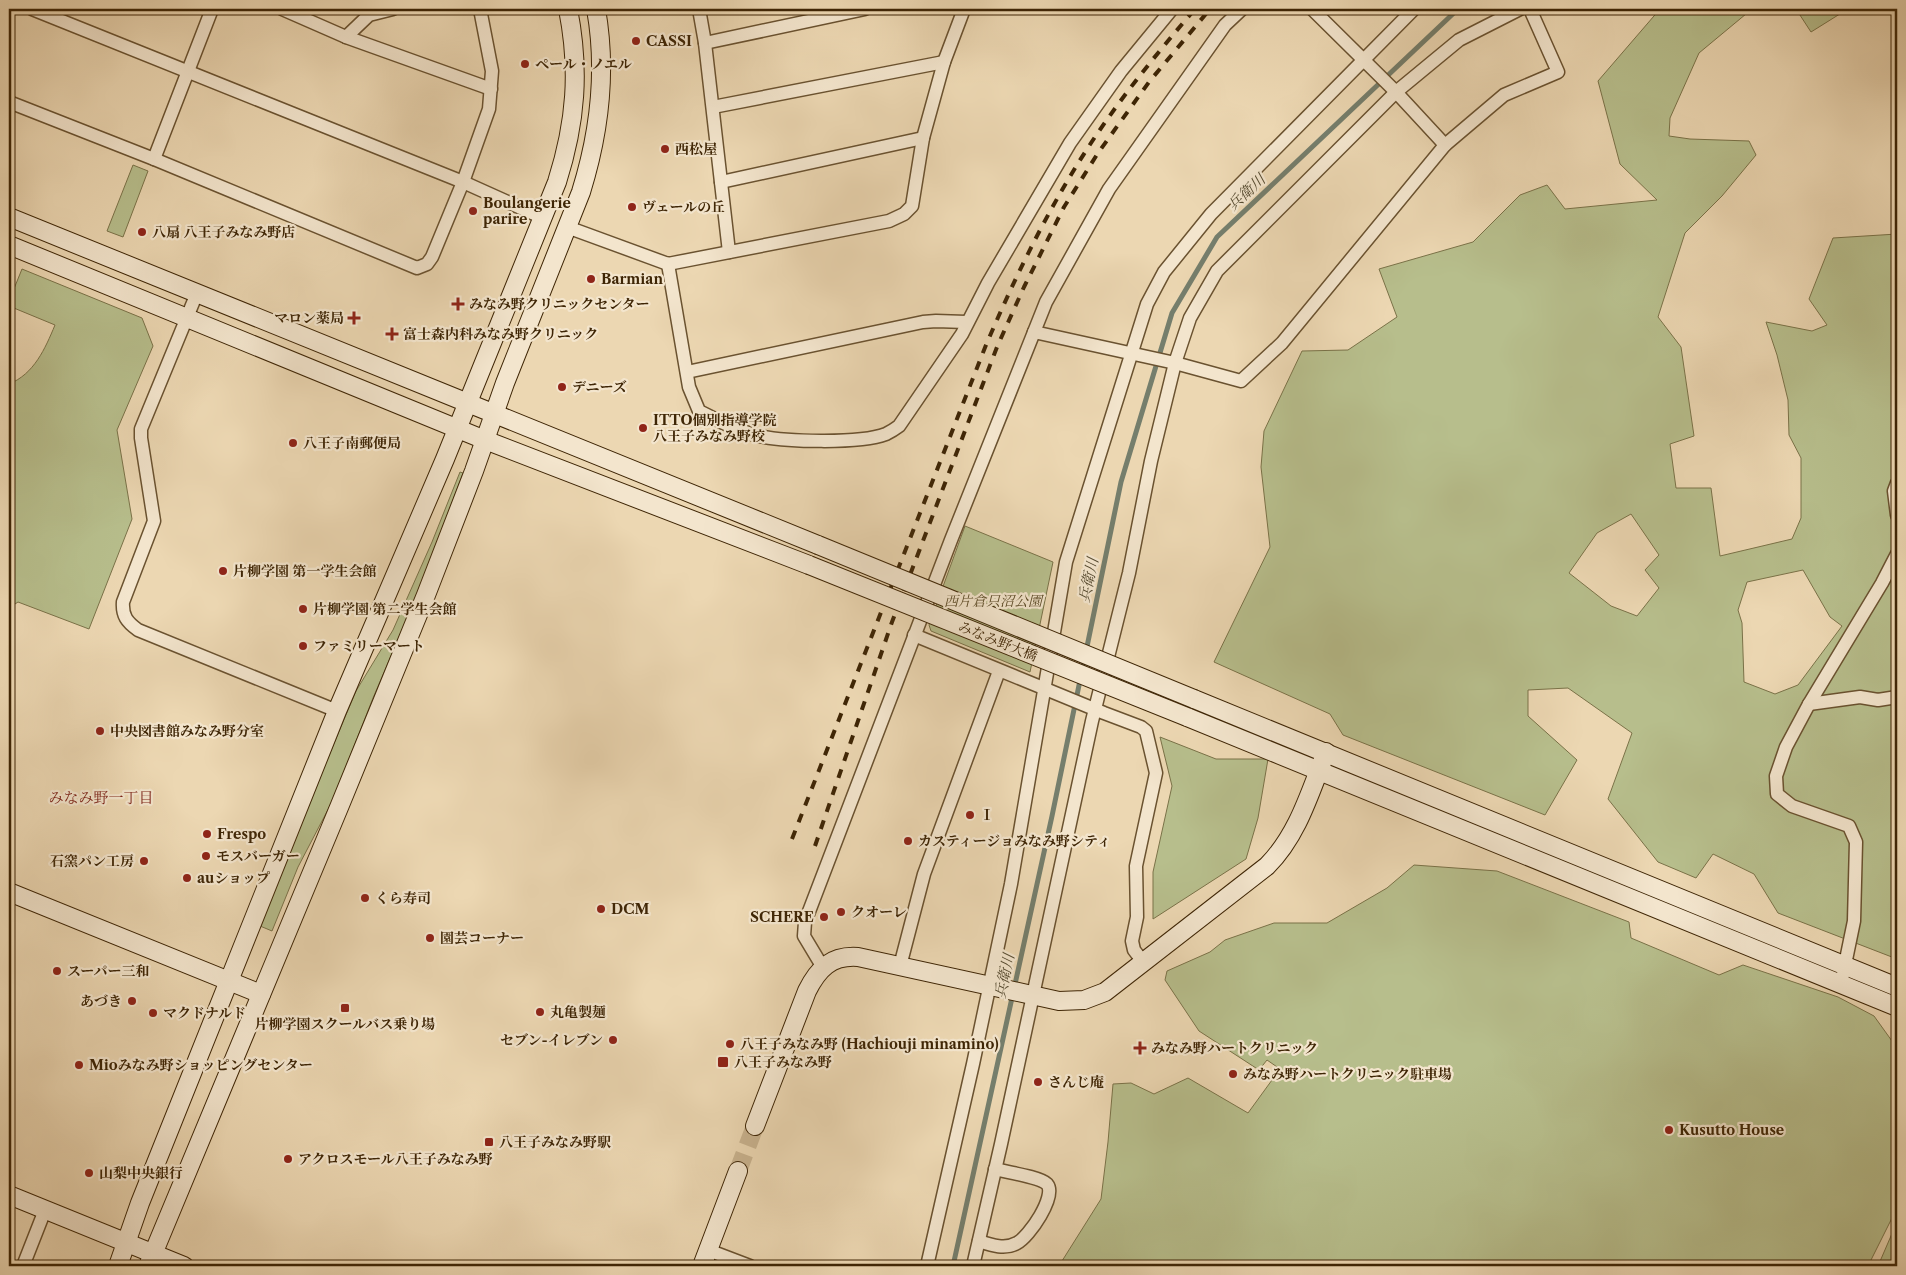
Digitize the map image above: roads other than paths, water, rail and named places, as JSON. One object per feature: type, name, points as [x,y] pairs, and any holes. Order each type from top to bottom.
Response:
[{"type":"street","points":[[32,9],[463,182],[543,218]]},
{"type":"street","points":[[154,159],[212,9]]},
{"type":"street","points":[[282,9],[346,37],[491,88]]},
{"type":"street","points":[[346,37],[369,14],[393,9]]},
{"type":"street","points":[[9,102],[154,159],[417,268],[427,264],[432,257],[463,182],[489,109],[492,71],[480,9]]},
{"type":"street","points":[[118,1266],[140,1203],[337,711],[468,403],[557,182],[566,152],[574,111],[576,76],[574,40],[568,9]]},
{"type":"street","points":[[150,1260],[415,621],[591,161],[600,115],[602,76],[601,37],[596,9]]},
{"type":"street","points":[[700,9],[729,252]]},
{"type":"street","points":[[705,43],[865,9]]},
{"type":"street","points":[[567,227],[668,264],[889,221],[904,214],[912,206],[923,138],[944,62],[964,9]]},
{"type":"street","points":[[668,264],[689,387],[699,410],[730,426],[756,435],[785,440],[844,440],[871,438],[886,434],[899,426],[962,334],[966,322],[1070,142],[1121,71],[1172,9]]},
{"type":"street","points":[[822,966],[804,936],[805,922],[914,635],[1046,302],[1109,189],[1225,26],[1242,9]]},
{"type":"street","points":[[1312,9],[1394,90],[1445,145]]},
{"type":"street","points":[[927,1266],[1011,884],[1066,562],[1148,304],[1164,272],[1211,214],[1366,63],[1414,9]]},
{"type":"street","points":[[972,1266],[979,1241],[1029,995],[1092,708],[1129,573],[1172,362],[1190,318],[1216,271],[1394,90],[1460,40],[1520,9]]},
{"type":"street","points":[[1034,332],[1172,362],[1241,381],[1282,344],[1445,145],[1504,95],[1558,72],[1530,9]]},
{"type":"street","points":[[712,107],[944,62]]},
{"type":"street","points":[[721,182],[923,138]]},
{"type":"street","name":"みなみ野大橋","points":[[9,217],[1326,752],[1897,987]]},
{"type":"street","name":"みなみ野大橋","points":[[9,245],[485,440],[809,565],[1187,716],[1897,1007]]},
{"type":"street","points":[[197,293],[141,429],[154,521],[123,602],[126,619],[138,630],[337,711]]},
{"type":"street","points":[[687,372],[923,322],[966,322]]},
{"type":"street","points":[[1897,483],[1894,491],[1897,515]]},
{"type":"street","points":[[1841,984],[1854,921],[1856,842],[1848,826],[1792,806],[1778,794],[1776,776],[1786,747],[1809,704],[1823,684],[1882,584],[1897,554]]},
{"type":"street","points":[[914,635],[1068,699],[1144,728],[1148,734],[1156,768],[1135,872],[1137,910],[1133,946],[1144,963]]},
{"type":"street","points":[[900,966],[924,874],[999,670]]},
{"type":"street","points":[[1809,704],[1860,697],[1878,700],[1897,697]]},
{"type":"street","points":[[755,1126],[807,991],[814,976],[822,966],[834,960],[852,956],[1059,1001],[1084,1000],[1105,992],[1267,866],[1279,854],[1294,829],[1326,752]]},
{"type":"street","points":[[9,892],[261,994]]},
{"type":"street","points":[[979,1241],[1003,1246],[1018,1243],[1038,1219],[1050,1194],[1050,1189],[1043,1181],[994,1169]]},
{"type":"street","points":[[738,1171],[705,1258],[750,1266]]},
{"type":"street","points":[[9,1196],[126,1243],[150,1260],[184,1266]]},
{"type":"street","points":[[23,1266],[45,1210]]},
{"type":"waterway","name":"兵衛川","points":[[953,1266],[1052,816],[1121,482],[1172,313],[1217,237],[1458,9]]},
{"type":"tunnel","points":[[738,1171],[755,1126]]},
{"type":"railway","points":[[792,839],[986,345],[1021,267],[1061,192],[1091,143],[1141,74],[1195,9]]},
{"type":"railway","points":[[815,846],[892,622],[997,347],[1024,287],[1064,207],[1098,153],[1149,82],[1210,9]]},
{"type":"place","name":"CASSI","points":[[636,41]]},
{"type":"place","name":"ペール・ノエル","points":[[525,64]]},
{"type":"place","name":"西松屋","points":[[665,149]]},
{"type":"place","name":"ヴェールの丘","points":[[632,207]]},
{"type":"place","name":"Boulangerie parire","points":[[473,211]]},
{"type":"place","name":"八扇 八王子みなみ野店","points":[[142,232]]},
{"type":"place","name":"Barmian","points":[[591,279]]},
{"type":"place","name":"みなみ野クリニックセンター","points":[[458,304]]},
{"type":"place","name":"マロン薬局","points":[[354,318]]},
{"type":"place","name":"富士森内科みなみ野クリニック","points":[[392,334]]},
{"type":"place","name":"デニーズ","points":[[562,387]]},
{"type":"place","name":"ITTO個別指導学院 八王子みなみ野校","points":[[643,428]]},
{"type":"place","name":"八王子南郵便局","points":[[293,443]]},
{"type":"place","name":"片柳学園 第一学生会館","points":[[223,571]]},
{"type":"place","name":"片柳学園 第二学生会館","points":[[303,609]]},
{"type":"place","name":"ファミリーマート","points":[[303,646]]},
{"type":"place","name":"中央図書館みなみ野分室","points":[[100,731]]},
{"type":"place","name":"Ⅰ","points":[[970,815]]},
{"type":"place","name":"Frespo","points":[[207,834]]},
{"type":"place","name":"カスティージョみなみ野シティ","points":[[908,841]]},
{"type":"place","name":"モスバーガー","points":[[206,856]]},
{"type":"place","name":"石窯パン工房","points":[[144,861]]},
{"type":"place","name":"auショップ","points":[[187,878]]},
{"type":"place","name":"くら寿司","points":[[365,898]]},
{"type":"place","name":"DCM","points":[[601,909]]},
{"type":"place","name":"クオーレ","points":[[841,912]]},
{"type":"place","name":"SCHERE","points":[[824,917]]},
{"type":"place","name":"園芸コーナー","points":[[430,938]]},
{"type":"place","name":"スーパー三和","points":[[57,971]]},
{"type":"place","name":"あづき","points":[[132,1001]]},
{"type":"place","name":"片柳学園スクールバス乗り場","points":[[345,1008]]},
{"type":"place","name":"丸亀製麺","points":[[540,1012]]},
{"type":"place","name":"マクドナルド","points":[[153,1013]]},
{"type":"place","name":"セブン-イレブン","points":[[613,1040]]},
{"type":"place","name":"八王子みなみ野 (Hachiouji minamino)","points":[[730,1044]]},
{"type":"place","name":"みなみ野ハートクリニック","points":[[1140,1048]]},
{"type":"place","name":"八王子みなみ野","points":[[723,1062]]},
{"type":"place","name":"Mioみなみ野ショッピングセンター","points":[[79,1065]]},
{"type":"place","name":"みなみ野ハートクリニック駐車場","points":[[1233,1074]]},
{"type":"place","name":"さんじ庵","points":[[1038,1082]]},
{"type":"place","name":"Kusutto House","points":[[1669,1130]]},
{"type":"place","name":"八王子みなみ野駅","points":[[489,1142]]},
{"type":"place","name":"アクロスモール八王子みなみ野","points":[[288,1159]]},
{"type":"place","name":"山梨中央銀行","points":[[89,1173]]},
{"type":"district","name":"みなみ野一丁目","points":[[101,797]]},
{"type":"park label","name":"西片倉只沼公園","points":[[993,601]]}]
